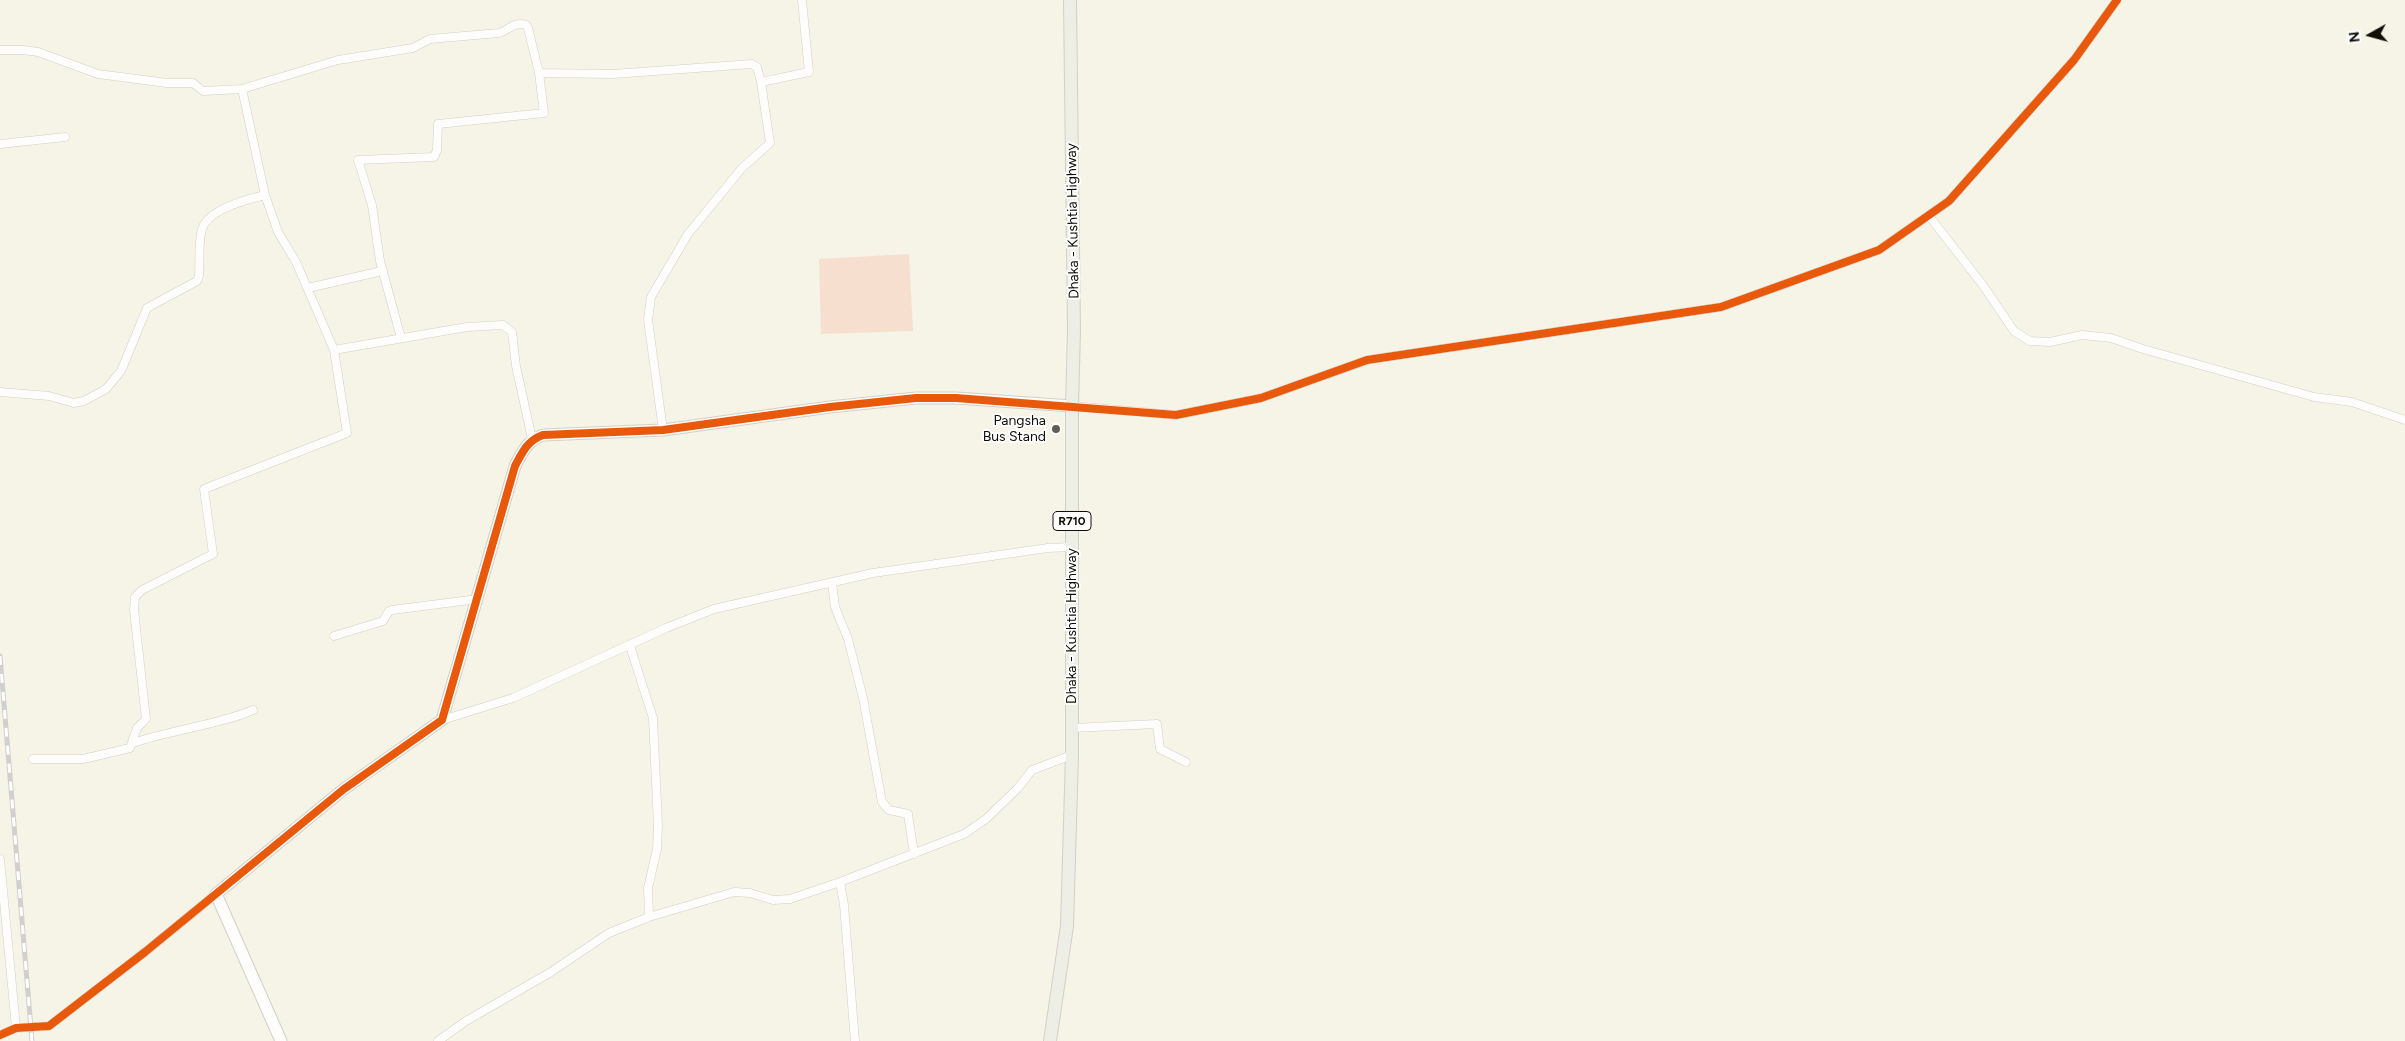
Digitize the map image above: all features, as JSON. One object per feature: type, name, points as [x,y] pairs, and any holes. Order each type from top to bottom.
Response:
[{"type":"main road","name":"Dhaka - Kushtia Highway","points":[[1050,1041],[1067,926],[1072,754],[1072,406],[1074,330],[1070,0]]},
{"type":"street","points":[[760,82],[809,72],[802,0]]},
{"type":"street","points":[[442,720],[515,466],[525,446],[532,439],[543,435],[663,430],[830,407],[916,398],[956,398],[1176,415],[1261,398],[1367,360],[1721,307],[1879,250],[1949,201],[2074,60],[2117,0]]},
{"type":"street","points":[[0,50],[38,52],[98,74],[193,83],[203,91],[242,89],[338,60],[413,48],[430,39],[499,33],[504,32],[506,27],[521,23],[528,28],[539,73],[544,113],[438,124],[437,150],[434,157],[358,160],[374,214],[382,271],[401,338]]},
{"type":"street","points":[[539,73],[613,74],[752,64],[757,67],[770,143],[742,168],[688,234],[651,297],[648,320],[663,430]]},
{"type":"street","points":[[33,759],[83,759],[130,748],[137,728],[146,719],[134,610],[135,597],[142,590],[213,554],[204,489],[347,433],[334,350],[296,262],[278,232],[265,195],[242,89]]},
{"type":"street","points":[[0,144],[65,137]]},
{"type":"street","points":[[0,392],[49,396],[74,403],[84,401],[106,389],[121,371],[147,308],[197,281],[200,276],[202,228],[208,220],[236,202],[265,195]]},
{"type":"street","points":[[1928,216],[1982,284],[2014,331],[2030,341],[2050,342],[2082,335],[2111,338],[2143,349],[2314,397],[2352,402],[2405,420]]},
{"type":"street","points":[[308,288],[382,271]]},
{"type":"street","points":[[334,350],[467,327],[503,325],[508,327],[512,332],[516,366],[532,439]]},
{"type":"street","points":[[0,1036],[16,1028],[49,1026],[145,952],[344,789],[442,720],[513,698],[666,628],[714,609],[900,569],[1048,548],[1072,547]]},
{"type":"street","points":[[832,583],[835,607],[848,639],[863,698],[882,802],[889,810],[908,814],[914,854]]},
{"type":"street","points":[[334,636],[383,621],[392,610],[478,599]]},
{"type":"street","points":[[630,646],[653,718],[658,824],[657,849],[648,888],[649,917]]},
{"type":"street","points":[[133,743],[163,734],[226,721],[254,710]]},
{"type":"street","points":[[1072,728],[1157,724],[1160,749],[1186,762]]},
{"type":"street","points":[[438,1041],[466,1021],[552,972],[609,933],[649,917],[734,892],[750,893],[773,900],[790,899],[840,882],[964,834],[986,819],[1018,788],[1032,770],[1072,754]]},
{"type":"street","points":[[0,859],[16,1028]]},
{"type":"street","points":[[840,882],[844,905],[855,1041]]},
{"type":"street","points":[[216,894],[281,1041]]},
{"type":"shaded area","points":[[909,254],[913,331],[821,334],[819,259]]},
{"type":"railway","points":[[0,656],[32,1041]]},
{"type":"cycle path","points":[[0,1035],[16,1028],[49,1026],[145,952],[344,789],[442,720],[515,466],[526,447],[538,437],[543,435],[663,430],[830,407],[916,398],[956,398],[1176,415],[1261,398],[1367,360],[1721,307],[1879,250],[1949,201],[2074,60],[2117,0]]},
{"type":"place","name":"Pangsha Bus Stand","points":[[1056,429]]}]
